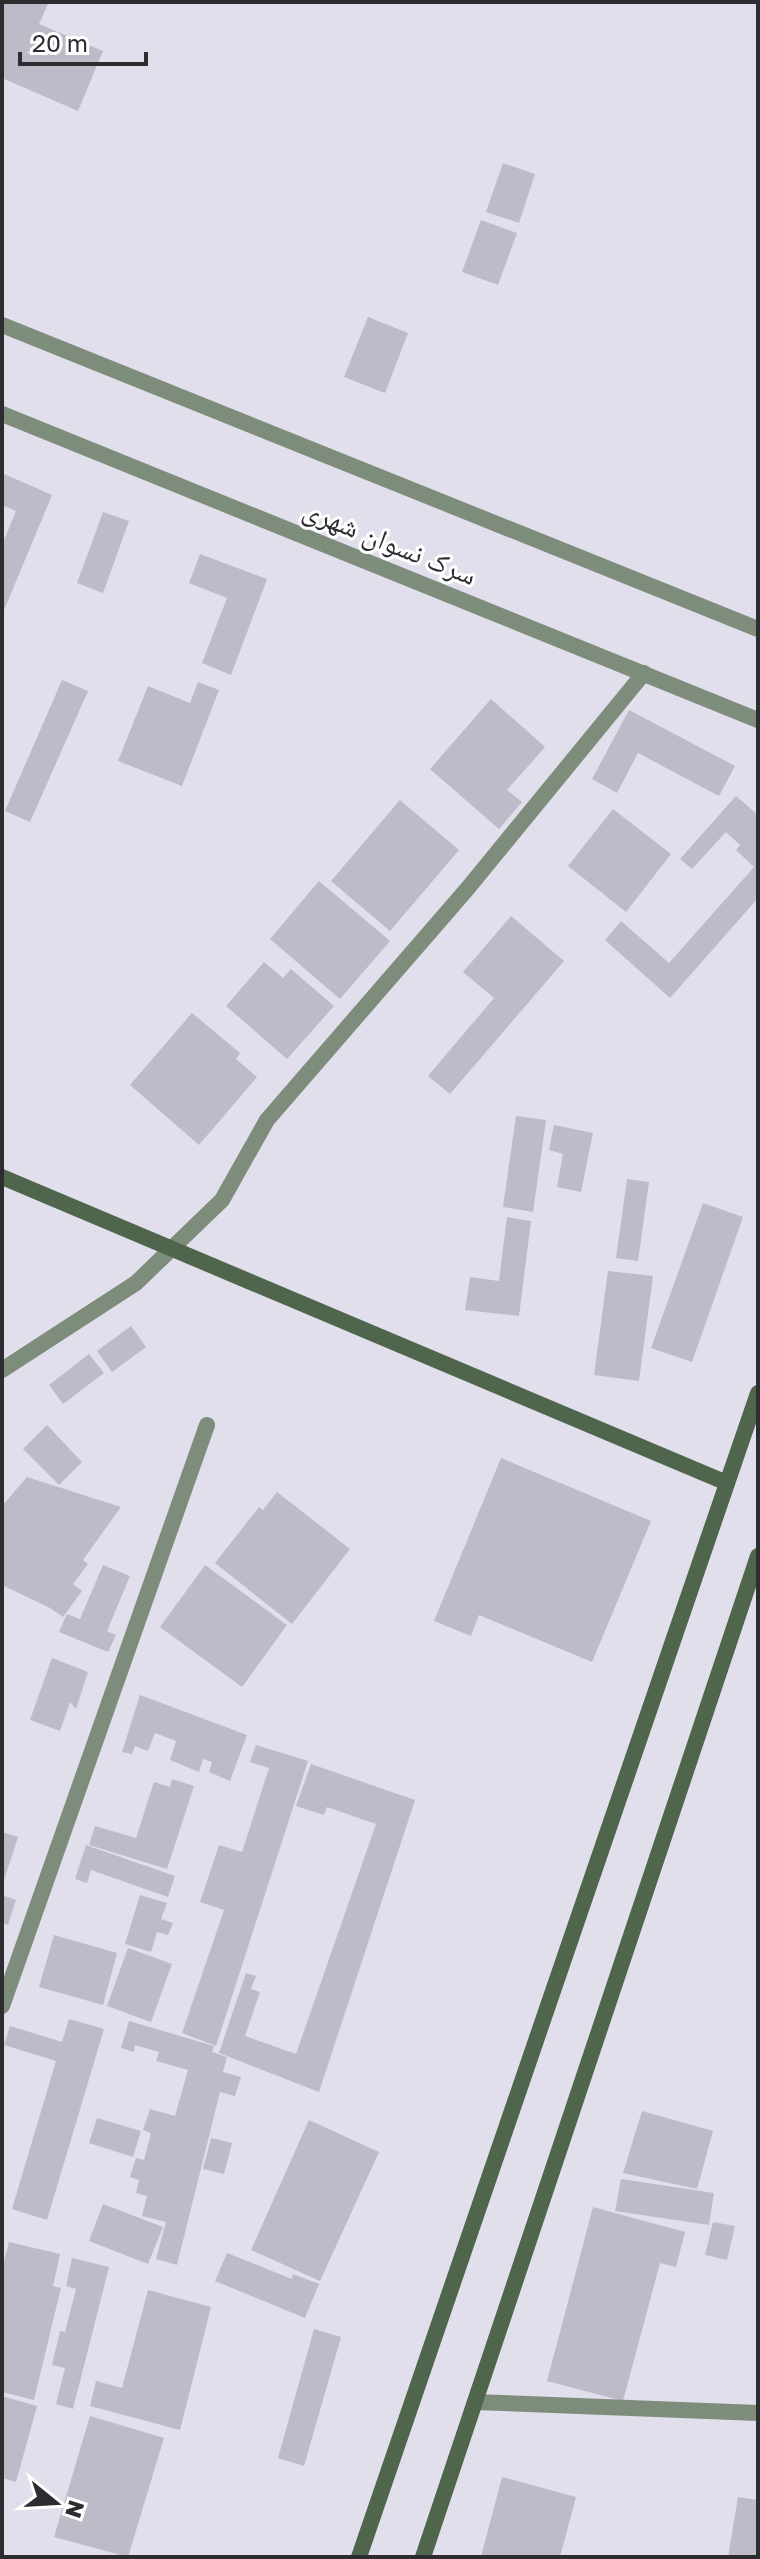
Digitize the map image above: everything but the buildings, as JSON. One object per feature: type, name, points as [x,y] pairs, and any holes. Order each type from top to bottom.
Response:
[{"type":"street","name":"سرک نسوان شهری","points":[[2,325],[758,629]]},
{"type":"street","name":"سرک نسوان شهری","points":[[2,414],[758,720]]},
{"type":"street","points":[[2,1370],[136,1283],[222,1200],[267,1120],[468,888],[644,673]]},
{"type":"street","points":[[2,1177],[727,1483]]},
{"type":"street","points":[[359,2557],[758,1393]]},
{"type":"street","points":[[2,2006],[207,1425]]},
{"type":"street","points":[[423,2557],[758,1556]]},
{"type":"street","points":[[475,2402],[758,2413]]}]
